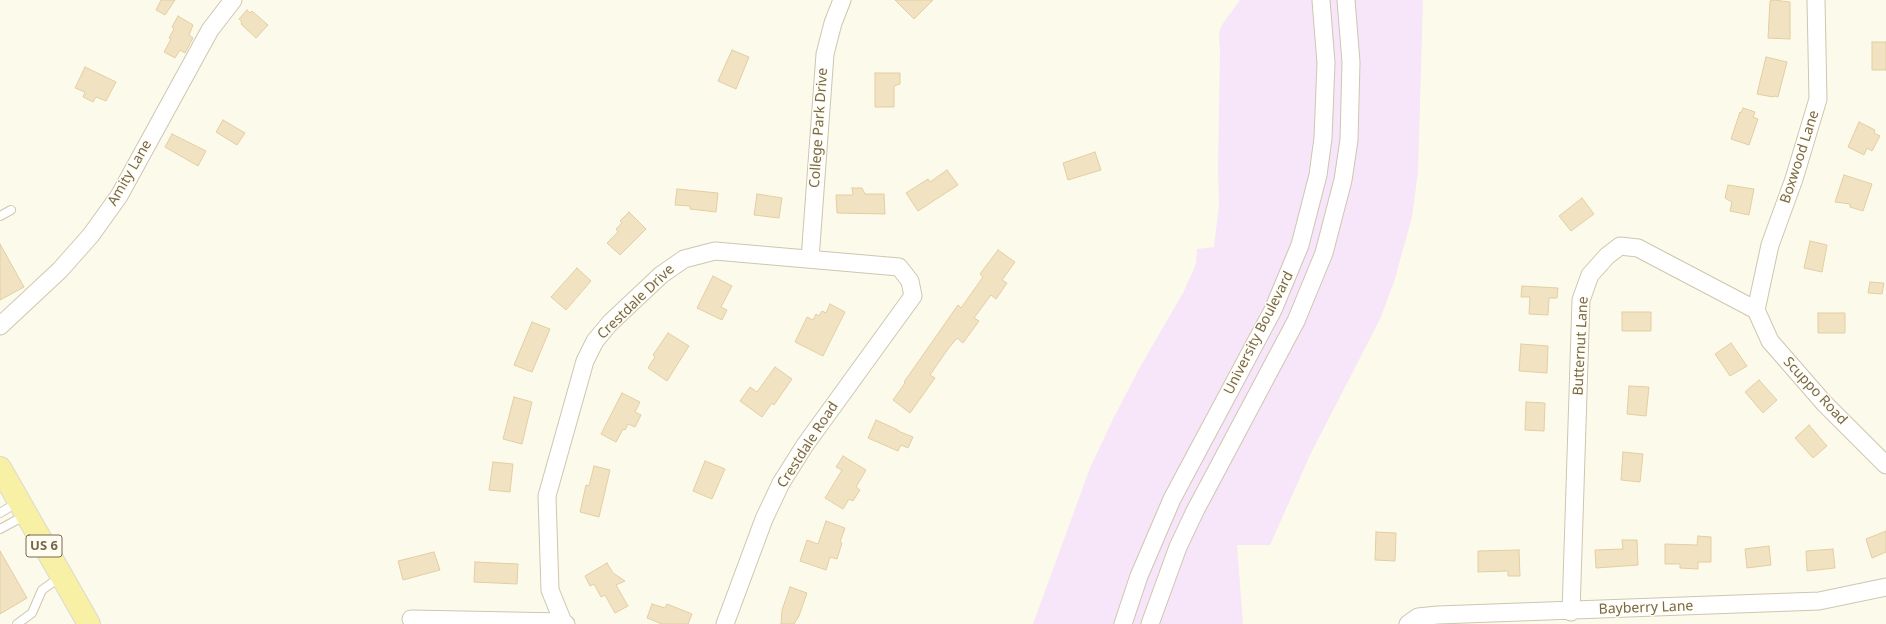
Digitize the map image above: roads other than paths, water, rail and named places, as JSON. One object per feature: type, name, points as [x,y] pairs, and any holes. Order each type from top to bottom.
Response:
[{"type":"main road","name":"US 6","points":[[0,468],[87,622]]},
{"type":"street","name":"Amity Lane","points":[[0,326],[60,270],[91,236],[119,196],[207,36],[233,0]]},
{"type":"street","name":"College Park Drive","points":[[810,259],[825,54],[833,23],[842,0]]},
{"type":"street","name":"University Boulevard","points":[[1123,624],[1139,576],[1172,499],[1273,310],[1300,246],[1315,189],[1323,138],[1326,63],[1321,0]]},
{"type":"street","name":"University Boulevard","points":[[1150,624],[1178,547],[1195,510],[1296,321],[1324,253],[1343,180],[1349,140],[1351,62],[1346,0]]},
{"type":"street","name":"Boxwood Lane","points":[[1756,310],[1770,245],[1794,179],[1818,99],[1816,0]]},
{"type":"street","name":"Butternut Lane","points":[[1571,612],[1581,300],[1590,275],[1607,256],[1620,246],[1638,248],[1756,310]]},
{"type":"street","name":"Crestdale Drive","points":[[410,619],[564,623],[550,590],[547,496],[585,361],[595,341],[610,323],[661,275],[684,258],[714,251],[900,267],[910,281]]},
{"type":"street","name":"Crestdale Road","points":[[725,624],[764,519],[781,483],[805,445],[913,296],[910,281]]},
{"type":"street","name":"Scuppo Road","points":[[1756,310],[1770,341],[1824,403],[1886,465]]},
{"type":"street","name":"Bayberry Lane","points":[[1408,624],[1418,617],[1437,620],[1571,612],[1819,601],[1886,587]]},
{"type":"lane","points":[[0,216],[11,210]]},
{"type":"lane","points":[[0,513],[23,508]]},
{"type":"lane","points":[[0,529],[23,508]]},
{"type":"lane","points":[[16,624],[32,613],[42,590],[61,576]]}]
